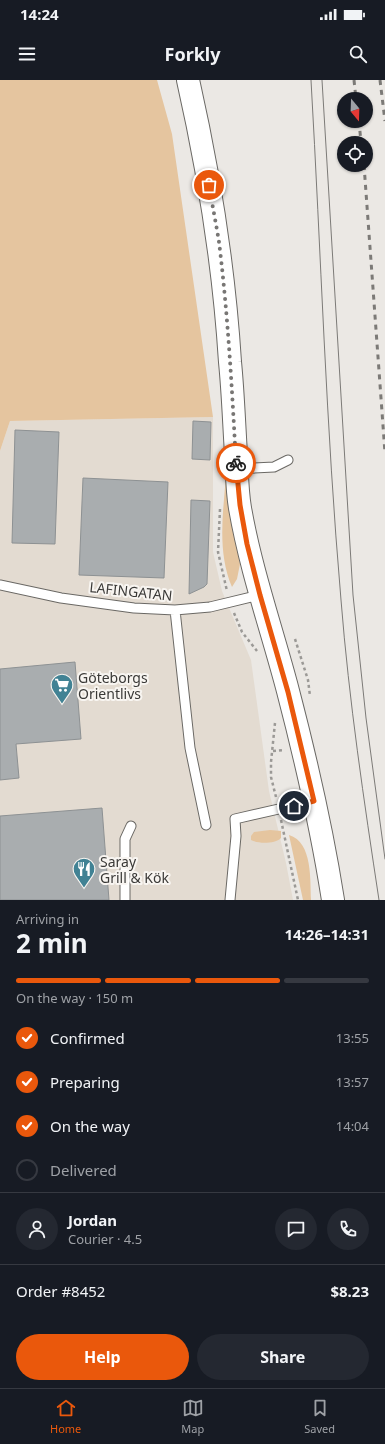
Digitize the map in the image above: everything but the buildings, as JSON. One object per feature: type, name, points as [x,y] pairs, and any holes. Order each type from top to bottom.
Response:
[{"type":"street","points":[[188,80],[199,129],[218,241],[230,360],[236,469],[240,505],[247,544],[288,692],[314,801],[333,900]]},
{"type":"lane","points":[[236,469],[274,467],[288,460]]},
{"type":"lane","name":"LAFINGATAN","points":[[0,585],[61,598],[134,608],[175,610],[210,607],[260,595]]},
{"type":"lane","points":[[175,610],[190,748],[206,825]]},
{"type":"lane","points":[[230,900],[236,836],[235,819],[314,801]]},
{"type":"lane","points":[[126,900],[125,839],[131,826]]},
{"type":"shaded area","points":[[0,80],[157,80],[172,134],[213,417],[10,421],[0,451]]},
{"type":"shaded area","points":[[213,417],[213,552],[222,591],[251,660],[269,791],[293,900],[0,900],[0,451],[10,421]]},
{"type":"shaded area","points":[[226,476],[240,564],[237,579],[232,587],[224,560],[222,532]]},
{"type":"shaded area","points":[[270,830],[281,831],[281,838],[266,843],[251,840],[251,836],[254,832]]},
{"type":"shaded area","points":[[289,835],[297,839],[302,845],[306,854],[309,863],[311,900],[303,900]]},
{"type":"tram line","points":[[311,80],[328,405],[344,638],[362,788],[379,900]]},
{"type":"tram line","points":[[322,80],[353,595],[366,718],[385,859]]},
{"type":"railway","points":[[354,80],[355,92]]},
{"type":"railway","points":[[380,80],[385,121]]},
{"type":"railway","points":[[360,128],[360,136]]},
{"type":"railway","points":[[365,172],[385,453]]},
{"type":"way so far","points":[[209,185],[218,241],[226,316],[236,463]]},
{"type":"place","name":"Göteborgs Orientlivs","points":[[62,704]]},
{"type":"place","name":"Saray Grill & Kök","points":[[84,888]]},
{"type":"route","points":[[236,463],[240,505],[247,544],[260,595],[278,653],[314,801],[294,806]]}]
